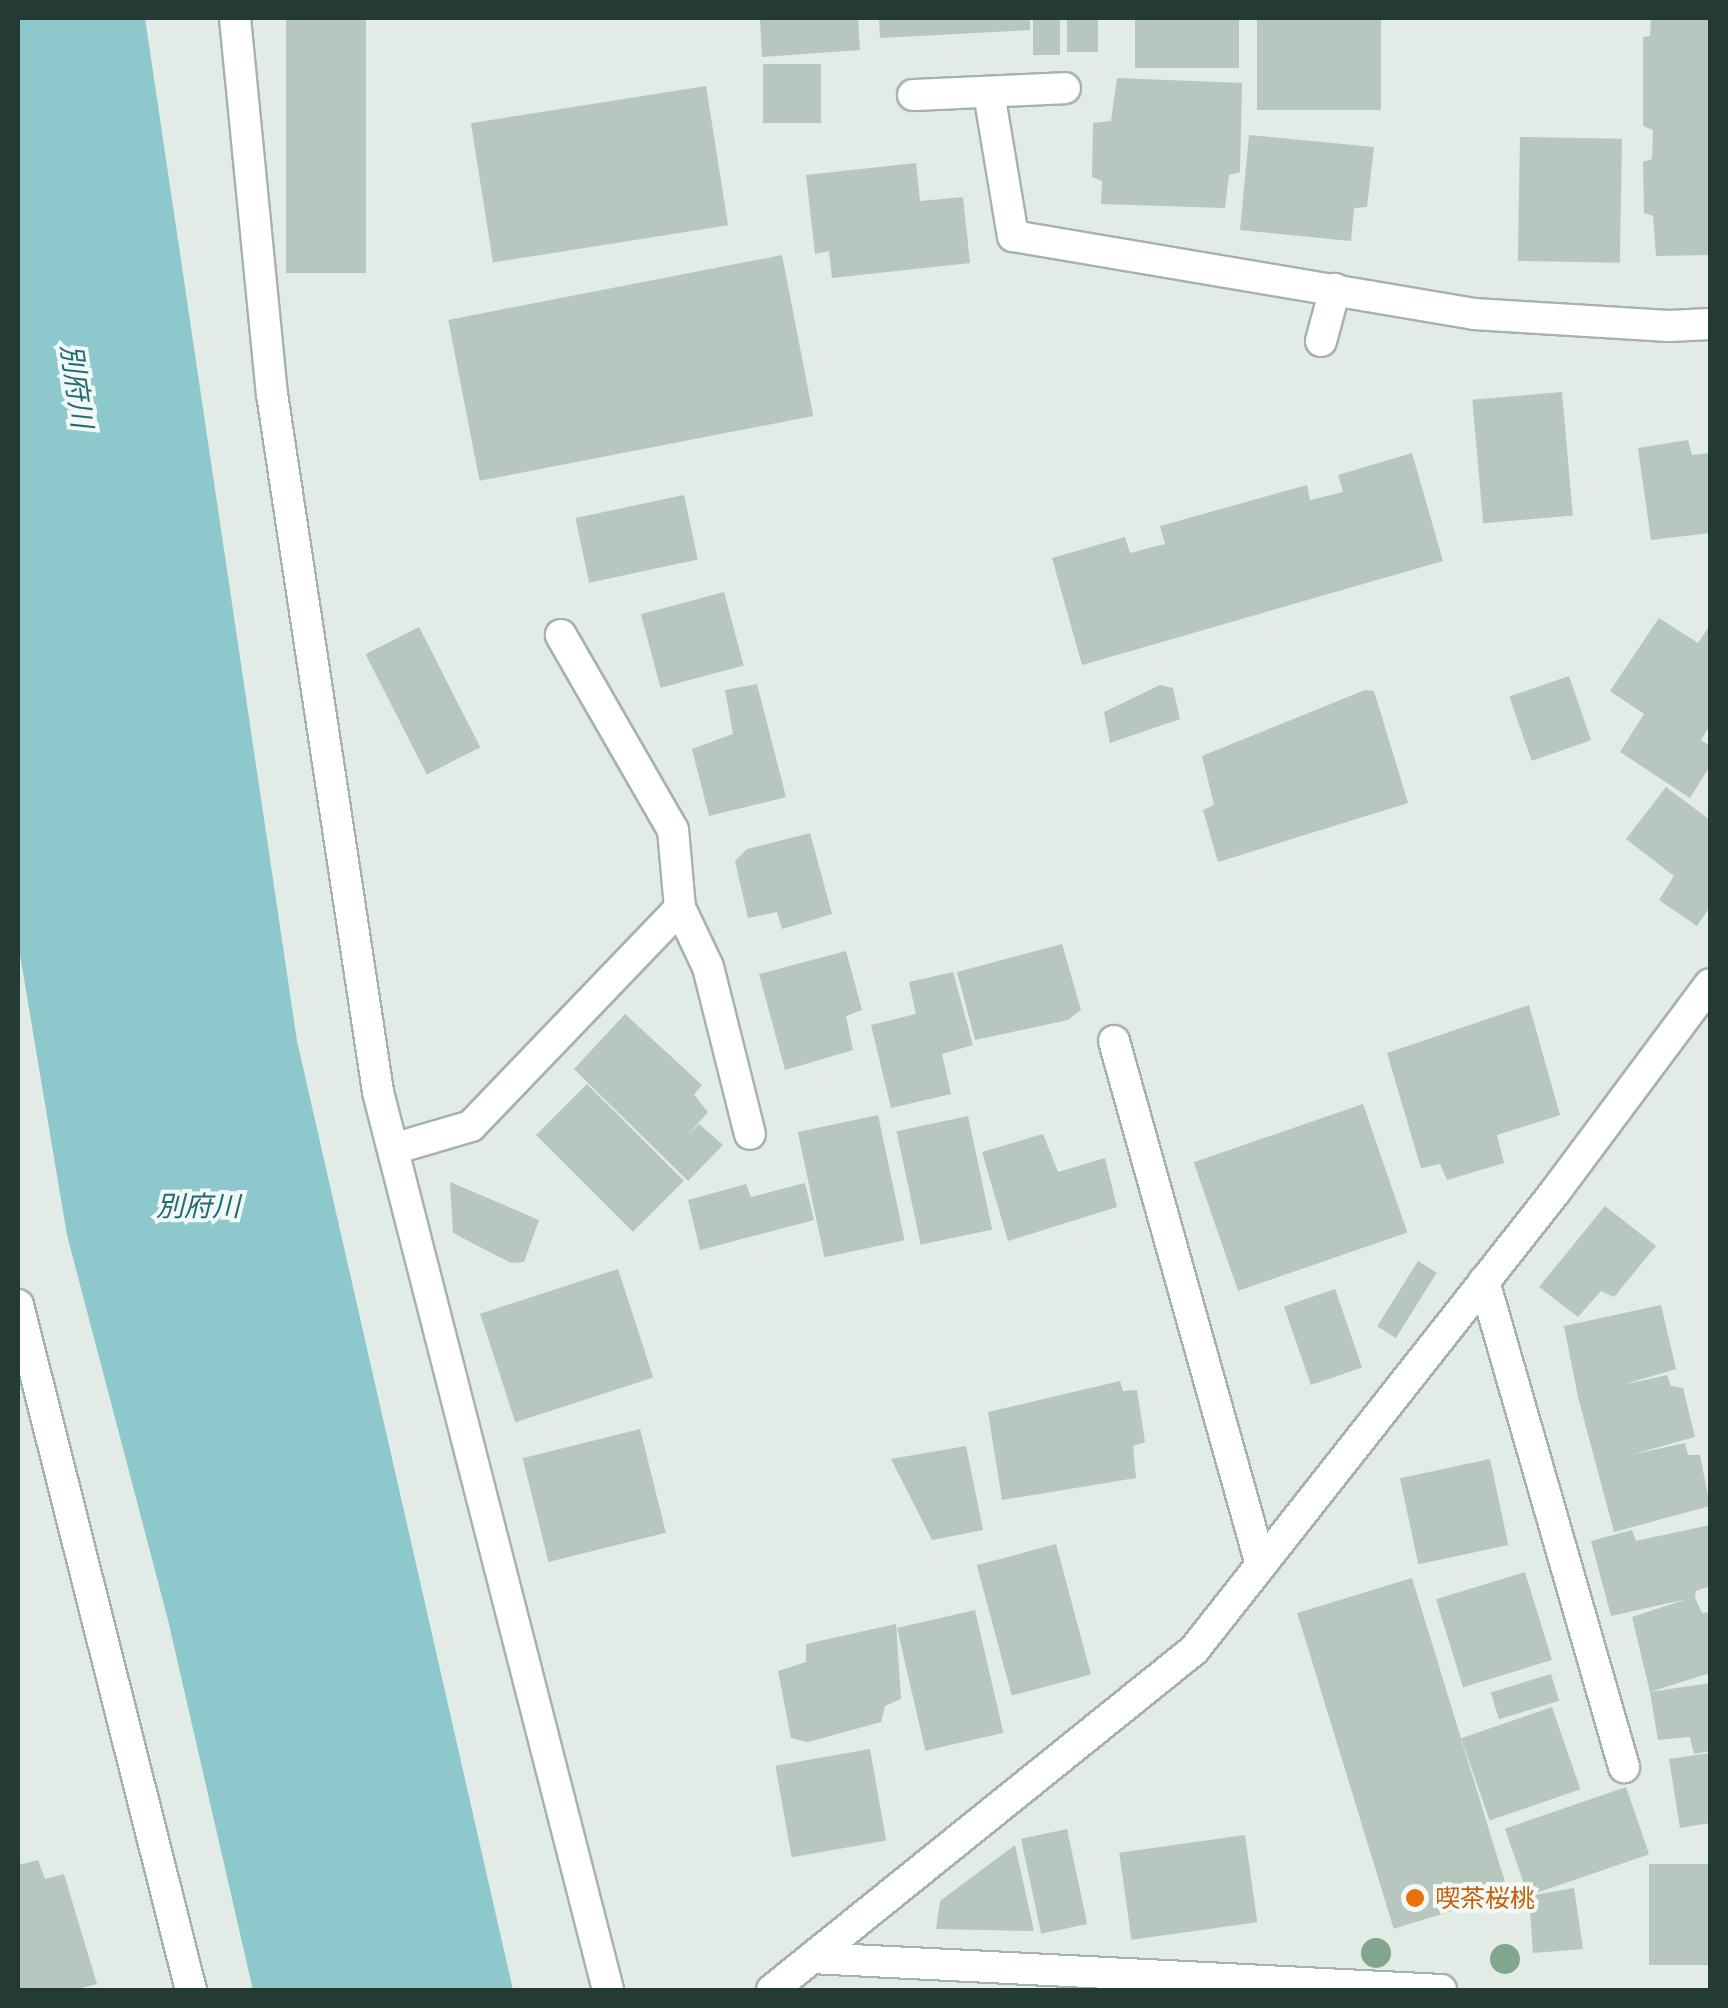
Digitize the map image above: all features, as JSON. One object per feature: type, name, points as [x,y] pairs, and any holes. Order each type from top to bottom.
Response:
[{"type":"street","points":[[235,18],[272,394],[378,1092],[608,1990]]},
{"type":"street","points":[[913,95],[1065,88]]},
{"type":"street","points":[[989,93],[1013,236],[1474,314],[1669,326],[1710,324]]},
{"type":"street","points":[[1320,341],[1335,289]]},
{"type":"street","points":[[561,635],[673,830],[680,908],[708,966],[750,1134]]},
{"type":"street","points":[[394,1149],[471,1126],[680,908]]},
{"type":"street","points":[[772,1990],[1194,1650],[1710,984]]},
{"type":"street","points":[[1114,1042],[1260,1565]]},
{"type":"street","points":[[1484,1280],[1624,1766]]},
{"type":"street","points":[[18,1305],[191,1990]]},
{"type":"street","points":[[812,1958],[1442,1990]]},
{"type":"water","name":"別府川","points":[[18,18],[145,18],[297,1041],[513,1990],[253,1990],[168,1620],[67,1235],[18,943]]},
{"type":"building","points":[[286,18],[366,18],[366,273],[286,273]]},
{"type":"building","points":[[760,18],[858,18],[860,50],[762,57]]},
{"type":"building","points":[[879,18],[1030,18],[1030,30],[880,38]]},
{"type":"building","points":[[1033,18],[1060,18],[1060,55],[1033,55]]},
{"type":"building","points":[[1067,18],[1098,18],[1098,52],[1067,52]]},
{"type":"building","points":[[1135,18],[1239,18],[1239,68],[1135,68]]},
{"type":"building","points":[[1257,18],[1381,18],[1381,110],[1257,110]]},
{"type":"building","points":[[1651,18],[1710,18],[1710,255],[1656,256],[1653,216],[1644,213],[1643,162],[1652,159],[1653,130],[1643,126],[1643,37],[1650,36]]},
{"type":"building","points":[[763,64],[821,64],[821,123],[763,123]]},
{"type":"building","points":[[1117,78],[1242,83],[1240,172],[1229,175],[1225,208],[1101,204],[1102,181],[1092,177],[1093,123],[1111,121]]},
{"type":"building","points":[[706,86],[728,225],[493,262],[471,123]]},
{"type":"building","points":[[1249,135],[1374,147],[1367,207],[1354,208],[1351,241],[1240,230]]},
{"type":"building","points":[[1520,137],[1622,139],[1620,263],[1518,261]]},
{"type":"building","points":[[916,163],[920,201],[963,197],[970,263],[832,278],[829,251],[815,254],[806,175]]},
{"type":"building","points":[[782,255],[813,416],[480,481],[448,320]]},
{"type":"building","points":[[1562,392],[1573,516],[1483,523],[1472,400]]},
{"type":"building","points":[[1688,440],[1692,455],[1710,453],[1710,533],[1651,540],[1638,448]]},
{"type":"building","points":[[1412,453],[1443,561],[1082,665],[1052,558],[1125,537],[1130,553],[1165,544],[1160,526],[1307,485],[1310,500],[1343,492],[1338,475]]},
{"type":"building","points":[[684,495],[698,560],[589,583],[575,518]]},
{"type":"building","points":[[724,592],[744,665],[661,688],[641,614]]},
{"type":"building","points":[[1659,618],[1698,643],[1710,625],[1710,725],[1701,740],[1710,746],[1710,766],[1690,798],[1620,752],[1644,714],[1610,691]]},
{"type":"building","points":[[419,627],[480,747],[427,775],[366,654]]},
{"type":"building","points":[[1569,676],[1591,740],[1532,761],[1509,697]]},
{"type":"building","points":[[757,684],[786,797],[709,816],[692,749],[733,734],[725,690]]},
{"type":"building","points":[[1160,685],[1173,688],[1180,719],[1110,743],[1104,712]]},
{"type":"building","points":[[1365,690],[1374,691],[1408,803],[1218,862],[1203,810],[1214,805],[1202,756]]},
{"type":"building","points":[[1666,787],[1710,820],[1710,907],[1697,926],[1659,900],[1674,876],[1626,839]]},
{"type":"building","points":[[810,833],[832,914],[782,929],[777,912],[748,918],[735,861],[747,849]]},
{"type":"building","points":[[1062,944],[1081,1010],[1068,1020],[975,1040],[957,972]]},
{"type":"building","points":[[846,951],[862,1010],[846,1016],[853,1050],[785,1070],[759,974]]},
{"type":"building","points":[[953,972],[973,1045],[942,1054],[951,1094],[891,1108],[871,1025],[916,1014],[909,982]]},
{"type":"building","points":[[1529,1005],[1560,1115],[1497,1135],[1504,1163],[1447,1180],[1440,1164],[1421,1168],[1387,1053]]},
{"type":"building","points":[[625,1014],[702,1085],[694,1095],[708,1112],[687,1136],[699,1124],[723,1145],[688,1181],[574,1069]]},
{"type":"building","points":[[587,1084],[684,1181],[633,1232],[536,1135]]},
{"type":"building","points":[[1363,1104],[1407,1233],[1238,1291],[1194,1162]]},
{"type":"building","points":[[878,1115],[905,1240],[824,1257],[798,1132]]},
{"type":"building","points":[[968,1116],[992,1229],[921,1245],[897,1131]]},
{"type":"building","points":[[1043,1134],[1058,1172],[1105,1158],[1117,1207],[1008,1241],[982,1152]]},
{"type":"building","points":[[450,1182],[539,1220],[524,1262],[511,1263],[453,1233]]},
{"type":"building","points":[[805,1183],[814,1220],[700,1250],[688,1200],[746,1184],[751,1197]]},
{"type":"building","points":[[1605,1206],[1656,1246],[1614,1297],[1601,1291],[1578,1317],[1539,1287]]},
{"type":"building","points":[[1418,1261],[1437,1273],[1396,1338],[1377,1326]]},
{"type":"building","points":[[618,1269],[653,1377],[515,1422],[480,1314]]},
{"type":"building","points":[[1335,1289],[1362,1367],[1311,1385],[1284,1307]]},
{"type":"building","points":[[1661,1305],[1676,1369],[1622,1385],[1667,1375],[1671,1386],[1683,1388],[1695,1437],[1630,1455],[1685,1443],[1688,1455],[1700,1455],[1710,1506],[1614,1532],[1578,1397],[1564,1326]]},
{"type":"building","points":[[1120,1381],[1123,1391],[1137,1390],[1145,1442],[1133,1446],[1136,1478],[1002,1500],[988,1412]]},
{"type":"building","points":[[640,1429],[666,1533],[548,1562],[523,1458]]},
{"type":"building","points":[[966,1446],[983,1530],[932,1540],[891,1459]]},
{"type":"building","points":[[1490,1459],[1508,1545],[1418,1564],[1400,1478]]},
{"type":"building","points":[[1710,1525],[1710,1586],[1696,1591],[1695,1598],[1702,1613],[1710,1612],[1710,1673],[1650,1692],[1632,1617],[1687,1599],[1611,1616],[1591,1541],[1632,1530],[1636,1541]]},
{"type":"building","points":[[1056,1544],[1091,1674],[1012,1696],[977,1565]]},
{"type":"building","points":[[1525,1572],[1552,1660],[1463,1687],[1436,1599]]},
{"type":"building","points":[[1412,1578],[1508,1894],[1394,1929],[1297,1613]]},
{"type":"building","points":[[975,1610],[1003,1733],[925,1751],[897,1628]]},
{"type":"building","points":[[896,1624],[901,1699],[885,1706],[881,1722],[808,1742],[791,1738],[778,1671],[806,1662],[806,1644]]},
{"type":"building","points":[[1551,1674],[1559,1701],[1499,1719],[1491,1692]]},
{"type":"building","points":[[1710,1683],[1710,1751],[1694,1754],[1690,1737],[1658,1740],[1650,1692]]},
{"type":"building","points":[[1552,1707],[1580,1789],[1490,1821],[1461,1738]]},
{"type":"building","points":[[870,1749],[886,1841],[792,1857],[775,1766]]},
{"type":"building","points":[[1710,1753],[1710,1823],[1680,1828],[1669,1759]]},
{"type":"building","points":[[1626,1787],[1649,1854],[1528,1896],[1505,1829]]},
{"type":"building","points":[[1067,1829],[1087,1924],[1041,1934],[1021,1839]]},
{"type":"building","points":[[1245,1835],[1257,1922],[1131,1940],[1119,1853]]},
{"type":"building","points":[[1015,1845],[1034,1931],[936,1929],[940,1901]]},
{"type":"building","points":[[38,1860],[45,1879],[64,1874],[97,1984],[75,1990],[18,1990],[18,1865]]},
{"type":"building","points":[[1649,1864],[1710,1864],[1710,1965],[1649,1965]]},
{"type":"building","points":[[1574,1888],[1583,1949],[1533,1953],[1529,1896]]},
{"type":"place","name":"喫茶桜桃","points":[[1415,1898]]}]
